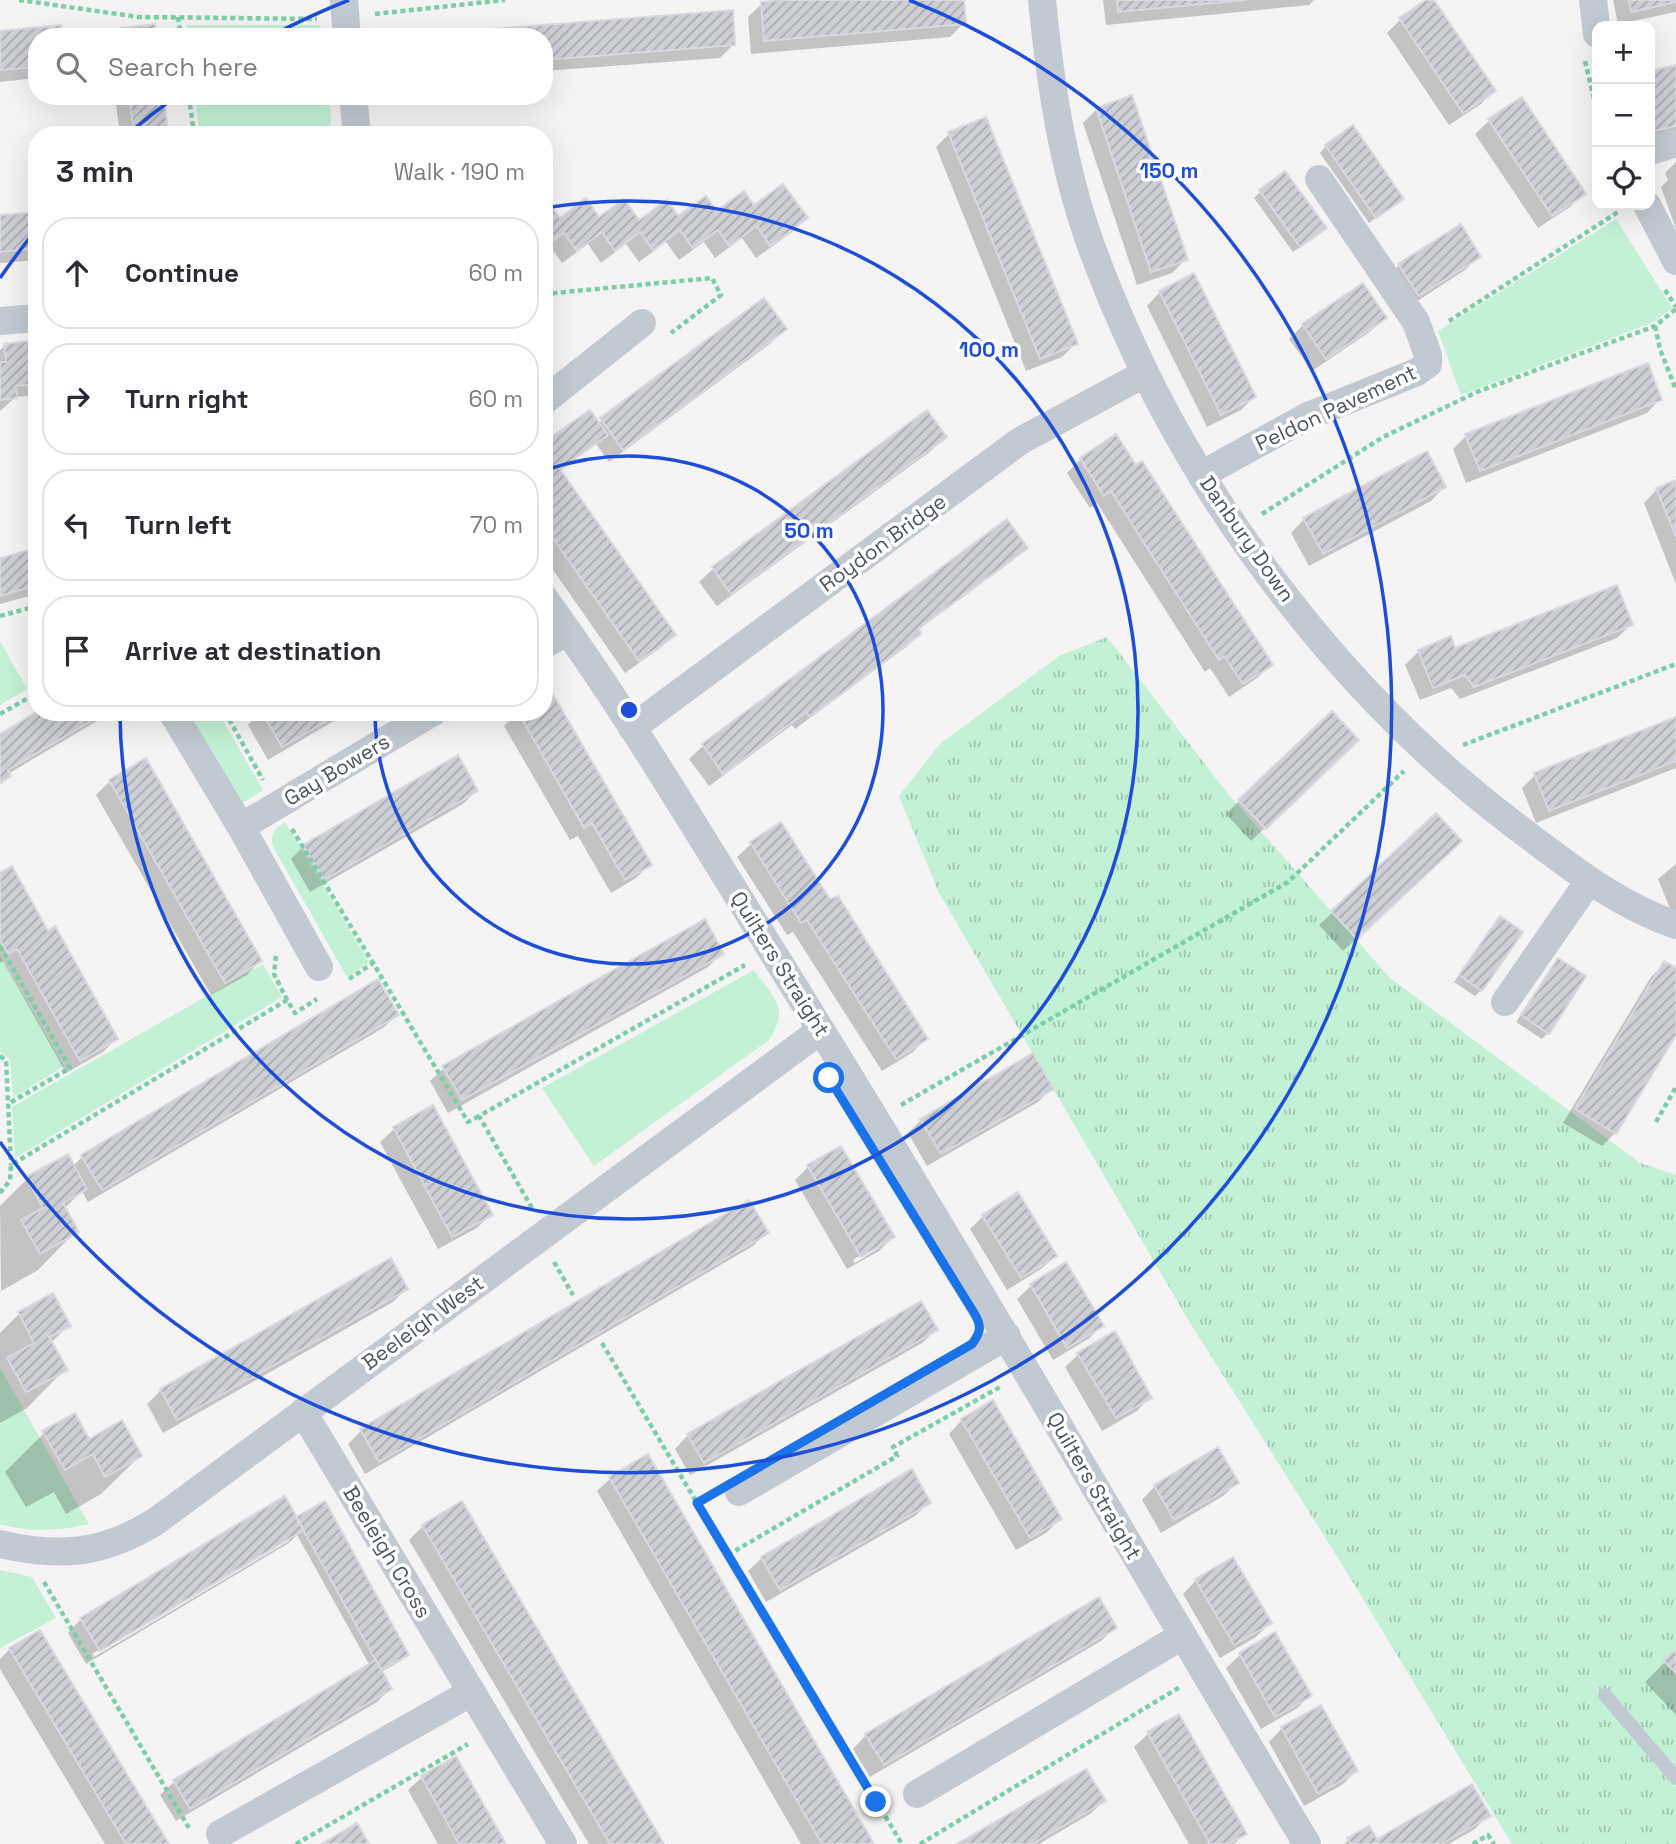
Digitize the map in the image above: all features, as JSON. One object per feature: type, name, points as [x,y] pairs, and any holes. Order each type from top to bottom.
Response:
[{"type":"street","name":"Danbury Down","points":[[1042,0],[1049,74],[1077,205],[1106,287],[1144,374],[1201,475],[1285,596],[1378,705],[1436,761],[1498,813],[1589,881],[1627,905],[1676,925]]},
{"type":"street","points":[[1593,0],[1595,21]]},
{"type":"street","points":[[349,28],[354,7]]},
{"type":"street","points":[[354,105],[356,126]]},
{"type":"street","points":[[1655,149],[1676,143]]},
{"type":"street","name":"Peldon Pavement","points":[[1201,475],[1308,416],[1417,372],[1427,364],[1428,355],[1416,322],[1319,179]]},
{"type":"street","points":[[1639,210],[1676,261]]},
{"type":"street","points":[[0,321],[28,319]]},
{"type":"street","points":[[553,394],[642,323]]},
{"type":"street","name":"Roydon Bridge","points":[[632,728],[1020,441],[1144,374]]},
{"type":"street","name":"Quilters Straight","points":[[553,610],[632,728],[821,1030],[1007,1336],[1307,1844]]},
{"type":"street","points":[[553,640],[568,631]]},
{"type":"street","points":[[177,721],[330,968]]},
{"type":"street","name":"Gay Bowers","points":[[241,827],[418,721]]},
{"type":"street","points":[[1505,1002],[1589,881]]},
{"type":"street","name":"Beeleigh West","points":[[0,1544],[33,1552],[66,1552],[131,1537],[155,1522],[821,1030]]},
{"type":"street","points":[[730,1491],[1007,1336]]},
{"type":"street","name":"Beeleigh Cross","points":[[303,1412],[563,1844]]},
{"type":"street","points":[[917,1794],[1182,1636]]},
{"type":"street","points":[[207,1835],[472,1692]]},
{"type":"lane","points":[[1605,1695],[1676,1778]]},
{"type":"path","points":[[19,0],[139,17],[321,19]]},
{"type":"path","points":[[354,7],[505,0]]},
{"type":"path","points":[[178,17],[180,28]]},
{"type":"path","points":[[190,105],[193,126]]},
{"type":"path","points":[[1448,321],[1626,210]]},
{"type":"path","points":[[1252,520],[1383,438],[1477,391],[1655,326],[1676,309]]},
{"type":"path","points":[[1655,326],[1660,349],[1676,390]]},
{"type":"path","points":[[0,616],[28,608]]},
{"type":"path","points":[[1462,745],[1676,664]]},
{"type":"path","points":[[0,714],[28,698]]},
{"type":"path","points":[[230,721],[267,788]]},
{"type":"path","points":[[895,1108],[1288,882],[1412,764]]},
{"type":"path","points":[[285,818],[468,1122],[756,958]]},
{"type":"path","points":[[0,946],[70,1068],[8,1104]]},
{"type":"path","points":[[330,968],[347,981],[373,963]]},
{"type":"path","points":[[11,1165],[287,1000],[296,1013],[326,994]]},
{"type":"path","points":[[0,1056],[6,1060],[11,1165],[10,1180],[0,1193]]},
{"type":"path","points":[[1656,1122],[1676,1087]]},
{"type":"path","points":[[479,1116],[537,1216]]},
{"type":"path","points":[[554,1261],[573,1295]]},
{"type":"path","points":[[602,1343],[902,1844]]},
{"type":"path","points":[[729,1555],[897,1456],[893,1447],[1000,1387]]},
{"type":"path","points":[[697,1503],[730,1491]]},
{"type":"path","points":[[37,1571],[207,1835]]},
{"type":"path","points":[[920,1844],[1191,1680]]},
{"type":"path","points":[[296,1844],[472,1742]]},
{"type":"path","points":[[876,1802],[888,1795]]},
{"type":"path","points":[[1473,1844],[1488,1835],[1493,1844]]},
{"type":"green space","points":[[186,25],[320,25],[321,28],[186,28]]},
{"type":"green space","points":[[196,105],[330,105],[331,126],[199,126]]},
{"type":"green space","points":[[1616,219],[1672,308],[1652,323],[1461,395],[1438,331]]},
{"type":"green space","points":[[1107,637],[1228,794],[1390,978],[1640,1163],[1676,1175],[1676,1844],[1512,1844],[1338,1558],[1187,1318],[938,891],[899,796],[940,744],[1059,656]]},
{"type":"green space","points":[[0,641],[27,689],[0,705]]},
{"type":"green space","points":[[190,721],[223,721],[263,790],[241,804]]},
{"type":"green space","points":[[285,822],[369,962],[347,977],[273,847],[274,832]]},
{"type":"green space","points":[[0,955],[64,1066],[13,1098],[10,1059],[0,1052]]},
{"type":"green space","points":[[263,964],[282,997],[15,1158],[12,1107]]},
{"type":"green space","points":[[754,970],[773,996],[779,1011],[769,1040],[594,1166],[542,1088]]},
{"type":"green space","points":[[0,1368],[89,1524],[44,1530],[0,1524]]},
{"type":"green space","points":[[0,1570],[32,1577],[56,1618],[0,1648]]},
{"type":"building","points":[[964,0],[966,24],[764,41],[761,2]]},
{"type":"building","points":[[1117,0],[1246,0],[1118,12]]},
{"type":"building","points":[[1426,0],[1434,0],[1496,91],[1463,113],[1399,18]]},
{"type":"building","points":[[1629,0],[1676,0],[1676,2],[1631,12]]},
{"type":"building","points":[[733,10],[735,45],[553,59],[553,28],[506,28]]},
{"type":"building","points":[[155,24],[155,28],[121,28]]},
{"type":"building","points":[[61,25],[61,28],[30,28]]},
{"type":"building","points":[[28,28],[28,68],[0,70],[0,31]]},
{"type":"building","points":[[1676,65],[1676,126],[1655,131],[1655,84],[1655,70]]},
{"type":"building","points":[[1132,95],[1188,260],[1151,272],[1096,108]]},
{"type":"building","points":[[1522,97],[1586,194],[1552,216],[1488,119]]},
{"type":"building","points":[[130,105],[165,105],[167,126],[133,126]]},
{"type":"building","points":[[986,117],[1078,344],[1040,359],[948,132]]},
{"type":"building","points":[[1353,125],[1404,199],[1376,218],[1325,145]]},
{"type":"building","points":[[1285,171],[1327,228],[1300,247],[1259,190]]},
{"type":"building","points":[[783,184],[808,218],[770,246],[757,226],[729,246],[718,230],[693,248],[680,230],[653,250],[640,232],[615,251],[602,232],[577,251],[564,233],[553,241],[553,208],[560,218],[586,198],[599,217],[624,199],[639,220],[667,200],[678,216],[706,196],[716,211],[744,191],[754,205]]},
{"type":"building","points":[[28,213],[28,249],[0,252],[0,215]]},
{"type":"building","points":[[1461,224],[1481,257],[1419,296],[1398,264]]},
{"type":"building","points":[[1194,273],[1256,397],[1221,415],[1159,291]]},
{"type":"building","points":[[1363,283],[1387,318],[1326,359],[1302,324]]},
{"type":"building","points":[[764,298],[787,329],[623,450],[600,418]]},
{"type":"building","points":[[28,341],[28,385],[16,386],[17,398],[0,400],[0,362],[6,362],[4,344]]},
{"type":"building","points":[[1648,363],[1662,400],[1480,471],[1465,434]]},
{"type":"building","points":[[590,410],[608,435],[560,469],[676,635],[639,661],[553,538],[553,436]]},
{"type":"building","points":[[927,410],[947,437],[731,594],[712,567]]},
{"type":"building","points":[[1116,434],[1136,465],[1142,461],[1273,665],[1243,684],[1224,656],[1219,660],[1111,491],[1104,496],[1080,458]]},
{"type":"building","points":[[1427,451],[1446,487],[1323,554],[1303,518]]},
{"type":"building","points":[[1676,480],[1676,537],[1656,488]]},
{"type":"building","points":[[1007,519],[1028,548],[919,628],[921,634],[810,717],[806,712],[723,774],[702,744]]},
{"type":"building","points":[[28,550],[28,588],[0,596],[0,558]]},
{"type":"building","points":[[1617,585],[1633,625],[1474,687],[1465,675],[1433,688],[1418,650],[1451,636],[1455,648]]},
{"type":"building","points":[[553,694],[652,865],[625,880],[592,823],[584,828],[523,721],[553,721]]},
{"type":"building","points":[[1332,711],[1359,740],[1266,829],[1238,800]]},
{"type":"building","points":[[28,717],[28,721],[91,721],[8,770],[11,776],[0,783],[0,734]]},
{"type":"building","points":[[1676,717],[1676,761],[1549,811],[1534,773]]},
{"type":"building","points":[[267,721],[327,721],[282,747]]},
{"type":"building","points":[[458,755],[478,791],[324,880],[303,845]]},
{"type":"building","points":[[146,758],[262,961],[225,983],[109,780]]},
{"type":"building","points":[[1436,813],[1462,841],[1357,939],[1331,911]]},
{"type":"building","points":[[781,822],[830,899],[838,896],[928,1039],[896,1059],[807,920],[801,923],[750,842]]},
{"type":"building","points":[[12,866],[48,931],[55,926],[118,1039],[80,1061],[17,949],[8,954],[0,940],[0,873]]},
{"type":"building","points":[[1500,916],[1523,932],[1482,991],[1459,975]]},
{"type":"building","points":[[705,919],[724,954],[462,1100],[442,1066]]},
{"type":"building","points":[[1558,958],[1586,976],[1549,1034],[1521,1015]]},
{"type":"building","points":[[1664,961],[1676,968],[1676,1035],[1616,1134],[1575,1109]]},
{"type":"building","points":[[378,979],[399,1015],[102,1190],[81,1155]]},
{"type":"building","points":[[1033,1053],[1054,1089],[941,1154],[920,1119]]},
{"type":"building","points":[[433,1105],[493,1215],[452,1237],[393,1127]]},
{"type":"building","points":[[841,1146],[895,1237],[861,1257],[807,1165]]},
{"type":"building","points":[[68,1154],[87,1189],[63,1203],[79,1232],[40,1254],[21,1220],[43,1208],[26,1177]]},
{"type":"building","points":[[1018,1192],[1057,1256],[1021,1278],[982,1215]]},
{"type":"building","points":[[749,1200],[769,1233],[379,1462],[360,1429]]},
{"type":"building","points":[[391,1258],[408,1289],[177,1420],[160,1389]]},
{"type":"building","points":[[1066,1262],[1104,1326],[1067,1348],[1030,1284]]},
{"type":"building","points":[[53,1293],[71,1326],[49,1337],[68,1370],[26,1392],[7,1358],[34,1343],[18,1312]]},
{"type":"building","points":[[921,1301],[938,1330],[704,1463],[687,1434]]},
{"type":"building","points":[[1115,1331],[1152,1398],[1116,1418],[1077,1353]]},
{"type":"building","points":[[993,1400],[1062,1519],[1030,1538],[961,1419]]},
{"type":"building","points":[[75,1413],[89,1439],[122,1420],[142,1456],[105,1477],[93,1454],[65,1470],[42,1431]]},
{"type":"building","points":[[1218,1447],[1239,1483],[1174,1520],[1154,1485]]},
{"type":"building","points":[[648,1454],[874,1844],[822,1844],[609,1477]]},
{"type":"building","points":[[912,1469],[931,1503],[780,1590],[761,1557]]},
{"type":"building","points":[[285,1496],[304,1530],[100,1651],[80,1618]]},
{"type":"building","points":[[325,1501],[409,1655],[381,1670],[296,1517]]},
{"type":"building","points":[[462,1501],[664,1844],[610,1844],[422,1525]]},
{"type":"building","points":[[1233,1557],[1272,1623],[1234,1645],[1195,1579]]},
{"type":"building","points":[[1099,1597],[1117,1628],[884,1765],[865,1734]]},
{"type":"building","points":[[40,1630],[169,1844],[126,1844],[9,1648]]},
{"type":"building","points":[[1275,1632],[1312,1696],[1275,1717],[1239,1653]]},
{"type":"building","points":[[1676,1649],[1676,1673],[1664,1661]]},
{"type":"building","points":[[376,1660],[392,1689],[190,1809],[173,1780]]},
{"type":"building","points":[[1321,1705],[1358,1771],[1318,1794],[1281,1727]]},
{"type":"building","points":[[1179,1714],[1247,1834],[1228,1844],[1210,1844],[1147,1732]]},
{"type":"building","points":[[456,1756],[506,1844],[459,1844],[421,1776]]},
{"type":"building","points":[[1086,1769],[1106,1801],[1032,1844],[957,1844]]},
{"type":"building","points":[[1472,1784],[1491,1816],[1441,1844],[1351,1844],[1347,1838],[1369,1826],[1377,1839]]},
{"type":"building","points":[[357,1823],[369,1844],[322,1844]]},
{"type":"route","points":[[829,1078],[974,1313],[980,1324],[980,1335],[972,1344],[697,1503],[876,1802]]}]
